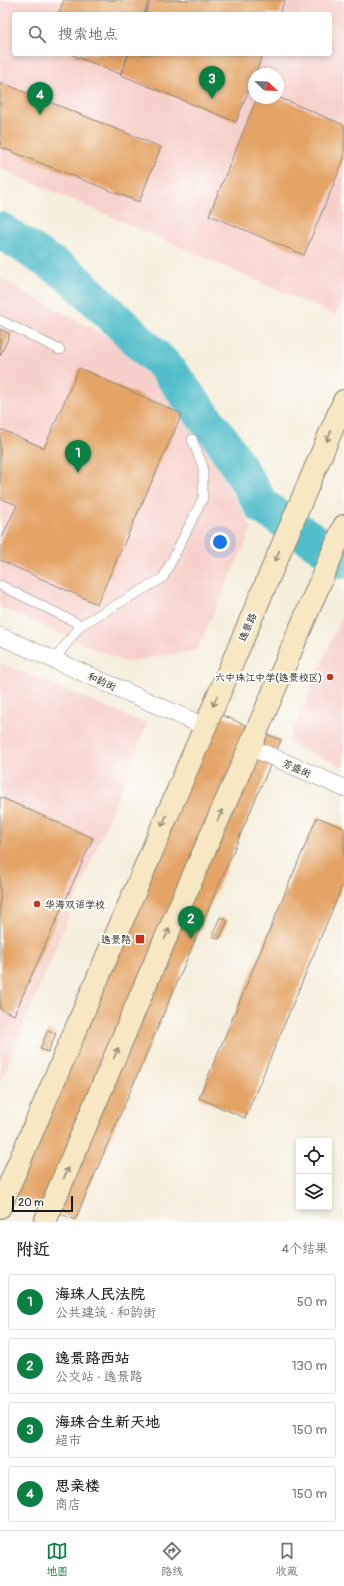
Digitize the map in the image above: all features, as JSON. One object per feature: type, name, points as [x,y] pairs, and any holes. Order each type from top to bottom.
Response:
[{"type":"main road","name":"逸景路","points":[[0,1207],[344,401]]},
{"type":"main road","points":[[45,1222],[148,976],[250,747],[344,526]]},
{"type":"street","name":"和韵街","points":[[0,636],[204,726]]},
{"type":"street","name":"芳盛街","points":[[250,747],[344,788]]},
{"type":"lane","points":[[0,320],[60,350]]},
{"type":"lane","points":[[54,660],[81,625],[163,578],[203,498],[203,467],[192,439]]},
{"type":"lane","points":[[0,585],[81,625]]},
{"type":"shaded area","points":[[0,0],[344,0],[344,296],[335,315],[0,168]]},
{"type":"shaded area","points":[[0,278],[114,341],[183,408],[252,528],[197,650],[125,662],[0,607]]},
{"type":"shaded area","name":"六中珠江中学(逸景校区)","points":[[344,611],[344,767],[288,743]]},
{"type":"shaded area","name":"华海双语学校","points":[[0,663],[147,724],[0,1084]]},
{"type":"building","points":[[64,0],[149,0],[145,12],[59,12]]},
{"type":"building","points":[[151,0],[285,0],[280,12],[146,12]]},
{"type":"building","points":[[75,56],[127,56],[120,74]]},
{"type":"building","points":[[128,56],[262,56],[257,68],[248,68],[248,92],[236,122],[121,75]]},
{"type":"building","points":[[0,82],[161,147],[139,202],[0,147]]},
{"type":"building","points":[[284,100],[344,125],[344,159],[304,255],[209,215],[255,104],[284,104]]},
{"type":"building","points":[[0,329],[10,334],[0,356]]},
{"type":"building","points":[[79,368],[182,414],[97,604],[0,560],[0,542],[17,505],[0,498],[0,429],[44,448]]},
{"type":"building","points":[[205,708],[281,740],[75,1220],[0,1188]]},
{"type":"building","points":[[0,797],[93,838],[14,1015],[0,1009]]},
{"type":"building","points":[[317,817],[344,828],[344,882],[245,1118],[199,1098]]},
{"type":"building","points":[[220,917],[228,921],[219,939],[212,936]]},
{"type":"building","points":[[48,1030],[56,1034],[48,1052],[40,1049]]},
{"type":"waterway","points":[[0,230],[72,277],[165,366],[224,443],[262,506],[344,561]]},
{"type":"place","name":"海珠合生新天地","points":[[212,99]]},
{"type":"place","name":"思亲楼","points":[[40,115]]},
{"type":"place","name":"海珠人民法院","points":[[78,473]]},
{"type":"place","name":"六中珠江中学(逸景校区)","points":[[330,677]]},
{"type":"place","name":"华海双语学校","points":[[37,904]]},
{"type":"place","name":"逸景路","points":[[140,939]]},
{"type":"place","name":"逸景路西站","points":[[191,939]]}]
